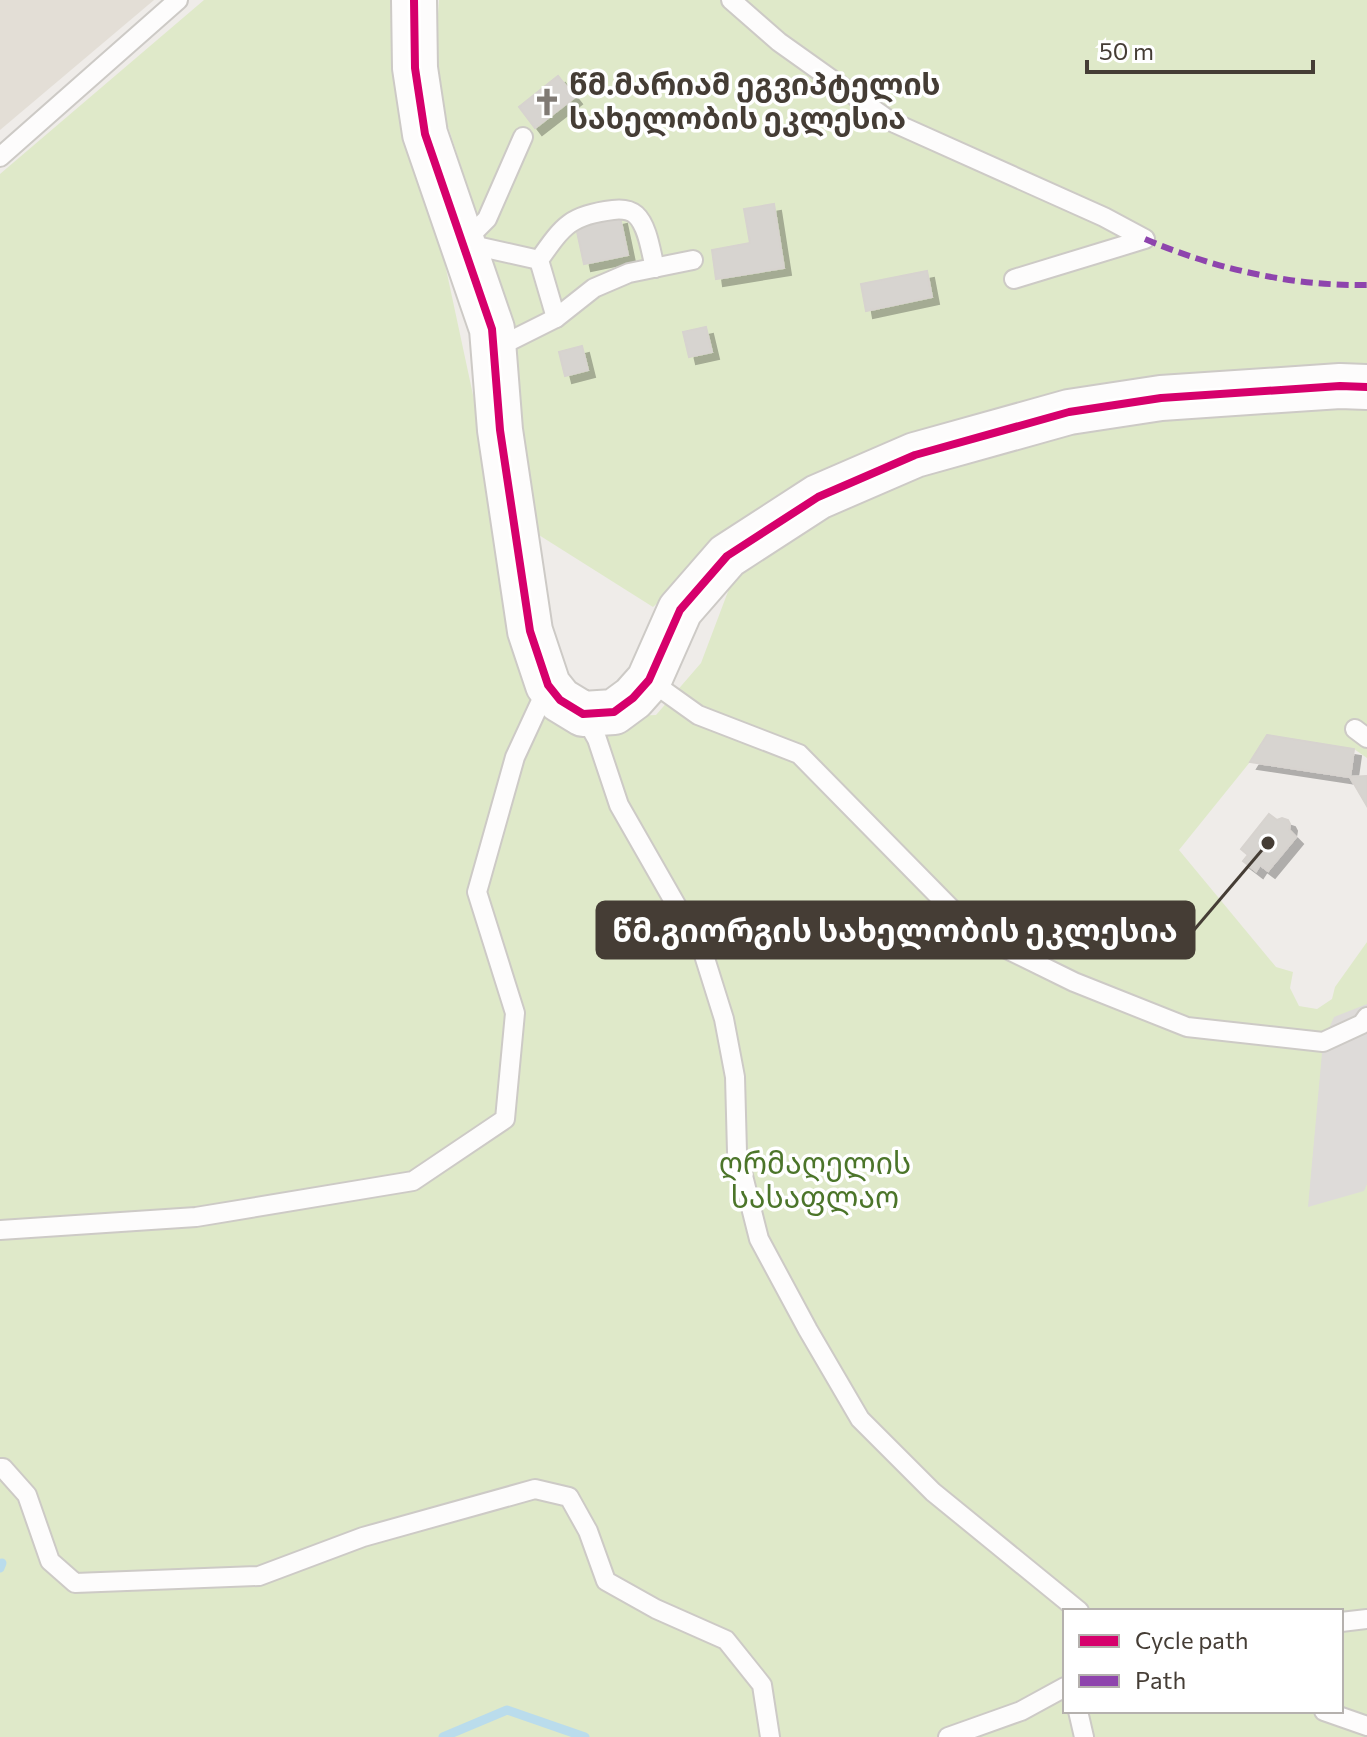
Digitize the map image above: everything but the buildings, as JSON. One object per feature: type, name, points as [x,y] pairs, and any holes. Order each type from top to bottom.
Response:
[{"type":"street","points":[[414,0],[415,68],[425,134],[492,329],[500,430],[530,631],[548,685],[560,700],[583,714],[614,712],[633,698],[649,680],[680,610],[727,556],[818,497],[915,455],[1069,412],[1161,398],[1340,386],[1367,387]]},
{"type":"lane","points":[[0,157],[178,0]]},
{"type":"lane","points":[[731,0],[779,42],[890,121],[1104,217],[1145,239],[1014,279]]},
{"type":"lane","points":[[463,243],[487,219],[523,137]]},
{"type":"lane","points":[[539,260],[570,222],[579,216],[620,210],[634,212],[641,222],[655,268]]},
{"type":"lane","points":[[463,243],[539,260]]},
{"type":"lane","points":[[539,260],[556,318]]},
{"type":"lane","points":[[494,349],[556,318],[594,288],[629,273],[693,260]]},
{"type":"lane","points":[[649,680],[698,715],[799,754],[976,934],[1074,982],[1187,1027],[1323,1042],[1362,1024],[1367,1017]]},
{"type":"lane","points":[[0,1230],[196,1217],[413,1181],[505,1119],[515,1013],[477,892],[515,757],[548,685]]},
{"type":"lane","points":[[583,714],[597,739],[619,805],[703,952],[727,1034],[735,1077],[737,1152],[759,1239],[808,1330],[860,1419],[933,1492],[1077,1609]]},
{"type":"lane","points":[[0,1468],[27,1495],[50,1561],[75,1583],[259,1576],[363,1537],[535,1489],[569,1497],[588,1531],[606,1581],[656,1609],[726,1640],[762,1685],[770,1737]]},
{"type":"lane","points":[[1343,1622],[1367,1619]]},
{"type":"lane","points":[[948,1737],[1021,1711],[1063,1688]]},
{"type":"lane","points":[[1078,1713],[1084,1737]]},
{"type":"lane","points":[[1330,1713],[1367,1726]]},
{"type":"shaded area","points":[[0,0],[154,0],[0,130]]},
{"type":"shaded area","points":[[1367,1004],[1367,1184],[1364,1191],[1308,1207],[1323,1042],[1334,1017]]},
{"type":"green space","name":"ღრმაღელის სასაფლაო","points":[[204,0],[399,0],[421,152],[506,549],[571,719],[656,715],[701,663],[735,573],[891,478],[1066,389],[865,455],[726,542],[653,607],[523,525],[504,297],[433,81],[439,0],[1367,0],[1367,758],[1354,749],[1267,735],[1250,762],[1179,850],[1276,967],[1293,972],[1290,988],[1299,1006],[1317,1009],[1332,999],[1335,987],[1367,942],[1367,1737],[0,1737],[0,174]]},
{"type":"waterway","points":[[0,1568],[2,1563]]},
{"type":"waterway","points":[[443,1737],[507,1710],[585,1737]]},
{"type":"marked path","points":[[1145,239],[1199,259],[1254,274],[1339,285],[1367,285]]},
{"type":"cycle path","points":[[414,0],[415,68],[425,134],[492,329],[500,430],[530,631],[548,685],[560,700],[583,714],[614,712],[633,698],[649,680],[680,610],[727,556],[818,497],[915,455],[1069,412],[1161,398],[1340,386],[1367,387]]},
{"type":"place","name":"წმ.მარიამ ეგვიპტელის სახელობის ეკლესია","points":[[547,102]]},
{"type":"place","name":"წმ.გიორგის სახელობის ეკლესია","points":[[1268,843]]}]
